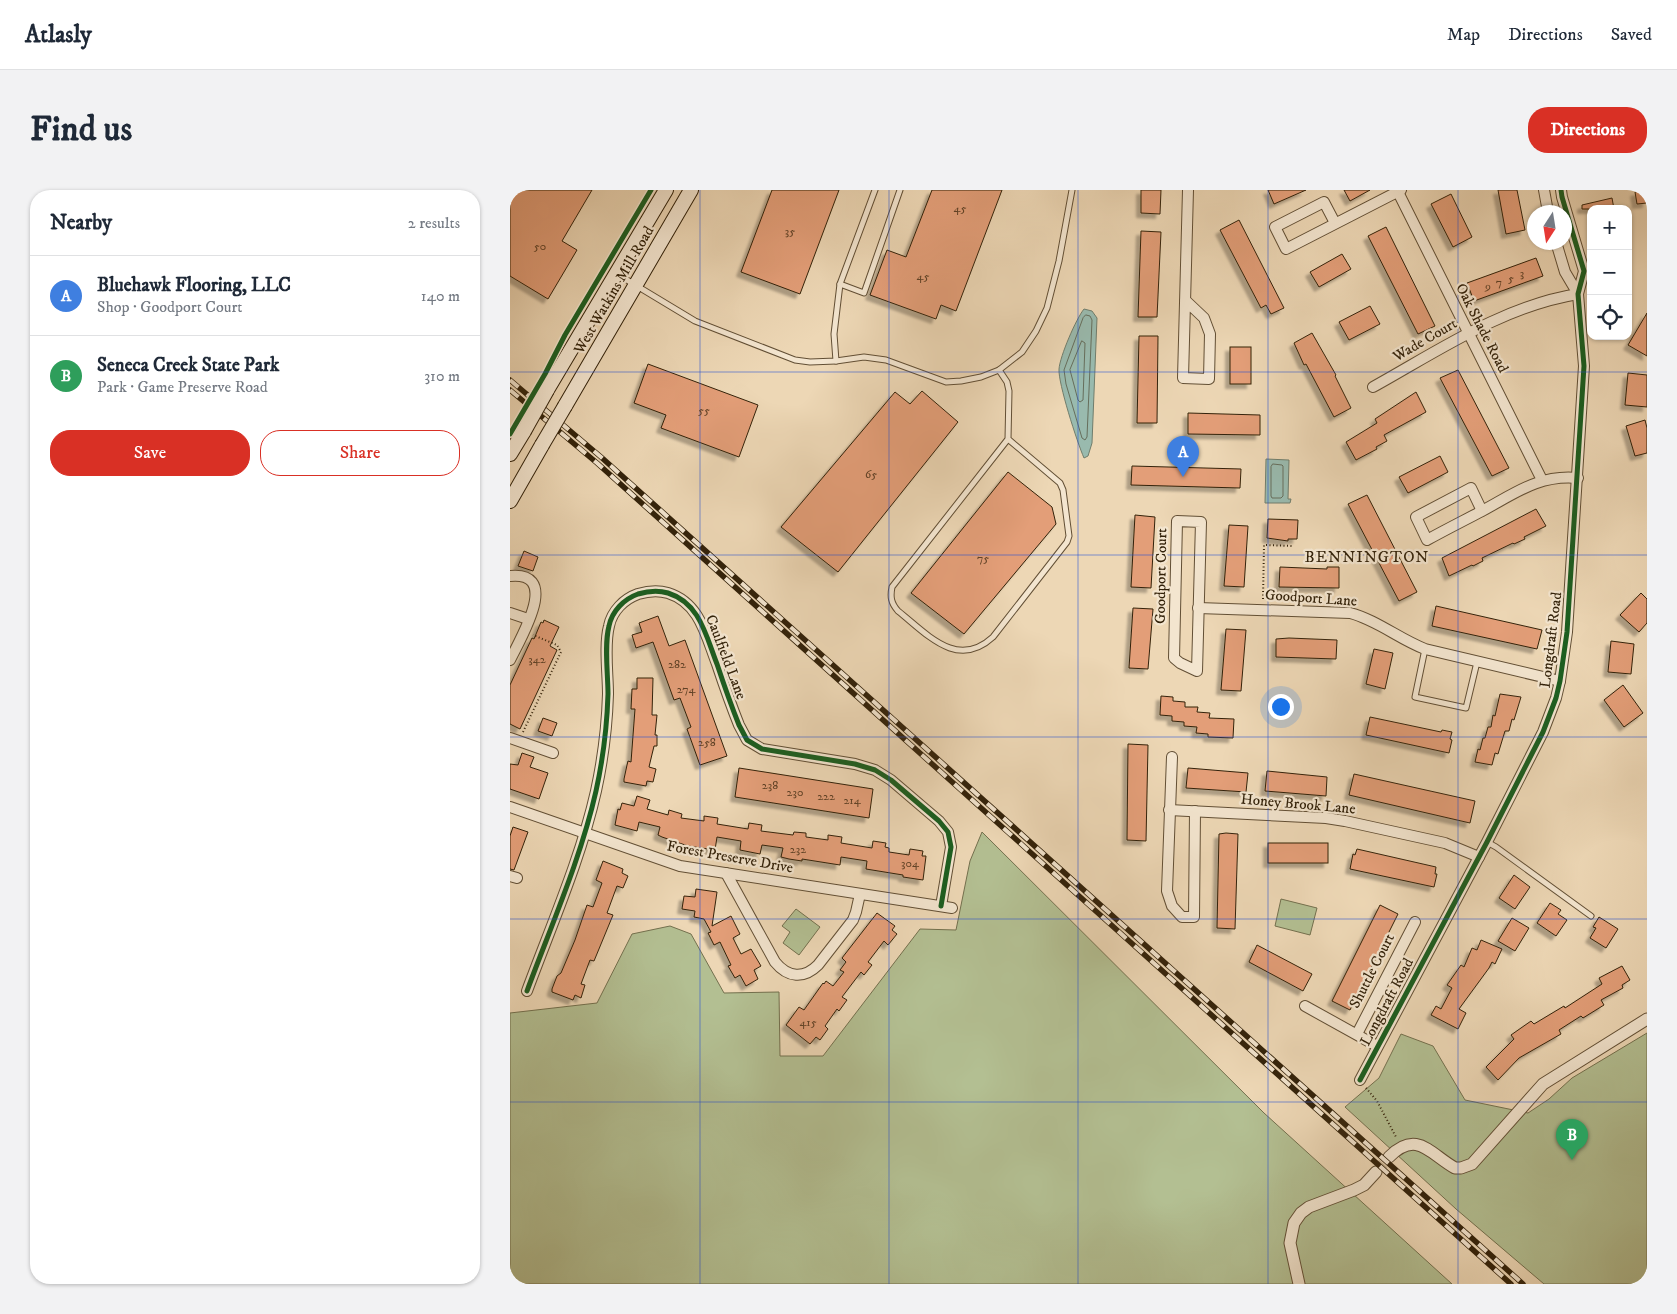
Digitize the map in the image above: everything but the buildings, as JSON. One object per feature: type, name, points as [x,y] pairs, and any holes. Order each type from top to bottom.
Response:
[{"type":"main road","name":"West Watkins Mill Road","points":[[510,454],[666,190]]},
{"type":"main road","name":"West Watkins Mill Road","points":[[510,501],[691,190]]},
{"type":"street","points":[[1185,300],[1204,318],[1210,334],[1209,379],[1183,378],[1185,300],[1188,190]]},
{"type":"street","points":[[1544,190],[1547,205]]},
{"type":"street","name":"Longdraft Road","points":[[1360,1080],[1487,842],[1543,732],[1556,698],[1560,681],[1568,632],[1584,366],[1578,294],[1584,271],[1561,190]]},
{"type":"street","points":[[1335,224],[1324,202],[1274,227],[1286,249],[1335,224],[1398,191]]},
{"type":"street","name":"Oak Shade Road","points":[[1398,191],[1542,480]]},
{"type":"street","name":"Longdraft Road","points":[[1558,250],[1565,272],[1578,294]]},
{"type":"street","name":"Wade Court","points":[[1373,387],[1468,333],[1518,310],[1578,294]]},
{"type":"street","points":[[1482,511],[1471,488],[1416,517],[1427,540],[1482,511],[1526,486],[1542,480],[1578,478]]},
{"type":"street","name":"Goodport Court","points":[[1177,521],[1201,522],[1198,608],[1197,671],[1174,658],[1177,521]]},
{"type":"street","points":[[510,576],[525,578],[535,586],[536,594],[536,600],[510,660]]},
{"type":"street","name":"Caulfield Lane","points":[[527,991],[585,834],[597,788],[605,742],[609,624],[618,608],[630,598],[643,592],[664,592],[684,600],[698,616],[739,725],[744,735],[752,744],[768,751],[855,764],[875,770],[891,780],[944,826],[948,832],[951,847],[941,906]]},
{"type":"street","name":"Goodport Lane","points":[[1198,608],[1350,613],[1363,616],[1413,645],[1425,649],[1560,681]]},
{"type":"street","points":[[510,613],[528,619]]},
{"type":"street","points":[[515,740],[554,753]]},
{"type":"street","points":[[1172,757],[1167,891],[1172,906],[1182,917],[1194,917],[1195,812]]},
{"type":"street","name":"Forest Preserve Drive","points":[[510,807],[672,864],[952,908]]},
{"type":"street","name":"Honey Brook Lane","points":[[1170,810],[1326,818],[1445,843],[1479,857]]},
{"type":"street","points":[[726,873],[775,962],[782,970],[792,974],[803,975],[813,970],[853,920],[860,894]]},
{"type":"street","name":"Shuttle Court","points":[[1357,1034],[1415,922]]},
{"type":"street","points":[[1304,1006],[1377,1046]]},
{"type":"street","points":[[1389,1157],[1408,1144],[1420,1144],[1426,1146],[1455,1168],[1472,1164],[1543,1084],[1647,1019]]},
{"type":"street","points":[[1298,1284],[1290,1243],[1294,1223],[1301,1213],[1309,1208],[1364,1185],[1376,1172]]},
{"type":"lane","points":[[836,361],[834,334],[840,284],[875,190]]},
{"type":"lane","points":[[840,284],[864,293],[900,190]]},
{"type":"lane","points":[[617,274],[695,321],[795,360],[810,362],[836,361],[864,357],[886,360],[946,382],[981,378],[999,370],[1022,352],[1036,331],[1047,308],[1059,261],[1072,190]]},
{"type":"lane","points":[[999,370],[1007,382],[1009,391],[1008,439],[892,587],[890,594],[892,604],[898,611],[941,645],[950,649],[965,651],[985,644],[993,637],[1067,542],[1069,536],[1063,490],[1060,483],[1008,439]]},
{"type":"lane","points":[[1425,649],[1416,697],[1466,708],[1477,662]]},
{"type":"lane","points":[[1487,842],[1591,916]]},
{"type":"path","points":[[1263,610],[1264,545],[1293,546]]},
{"type":"path","points":[[515,740],[561,652],[557,645],[524,630]]},
{"type":"path","points":[[1360,1080],[1377,1101],[1386,1122],[1402,1147]]},
{"type":"green space","points":[[982,832],[1264,1113],[1452,1284],[510,1284],[510,1013],[597,1003],[632,934],[670,926],[691,934],[724,993],[779,992],[780,1056],[823,1056],[920,929],[956,930],[970,861]]},
{"type":"green space","points":[[1281,899],[1317,908],[1310,935],[1275,926]]},
{"type":"green space","points":[[796,909],[820,927],[799,955],[783,943],[790,932],[782,926]]},
{"type":"green space","points":[[1647,1033],[1647,1284],[1544,1284],[1456,1209],[1345,1107],[1379,1078],[1401,1034],[1433,1046],[1465,1100],[1528,1113],[1549,1099],[1572,1078]]},
{"type":"water","points":[[1084,309],[1092,311],[1097,318],[1092,443],[1088,456],[1084,458],[1065,399],[1059,369],[1069,338]]},
{"type":"water","points":[[1266,459],[1289,460],[1288,499],[1291,499],[1290,503],[1265,503]]},
{"type":"tunnel","points":[[1376,1172],[1389,1157]]},
{"type":"railway","points":[[510,380],[601,457],[1523,1284]]},
{"type":"railway","points":[[510,390],[597,463],[1511,1284]]},
{"type":"cycle path","points":[[510,434],[565,335],[651,190]]},
{"type":"cycle path","points":[[1360,1080],[1487,842],[1543,732],[1556,698],[1560,681],[1567,632],[1584,366],[1578,294],[1584,271],[1561,190]]},
{"type":"cycle path","points":[[527,991],[574,867],[596,791],[607,719],[607,642],[611,621],[613,615],[623,602],[633,596],[646,592],[668,593],[688,604],[695,612],[705,632],[739,725],[747,740],[762,749],[855,764],[875,770],[891,780],[939,821],[948,832],[951,847],[941,906]]},
{"type":"place","name":"Bluehawk Flooring, LLC","points":[[1183,477]]},
{"type":"place","name":"Seneca Creek State Park","points":[[1572,1160]]},
{"type":"district","name":"BENNINGTON","points":[[1367,557]]}]
